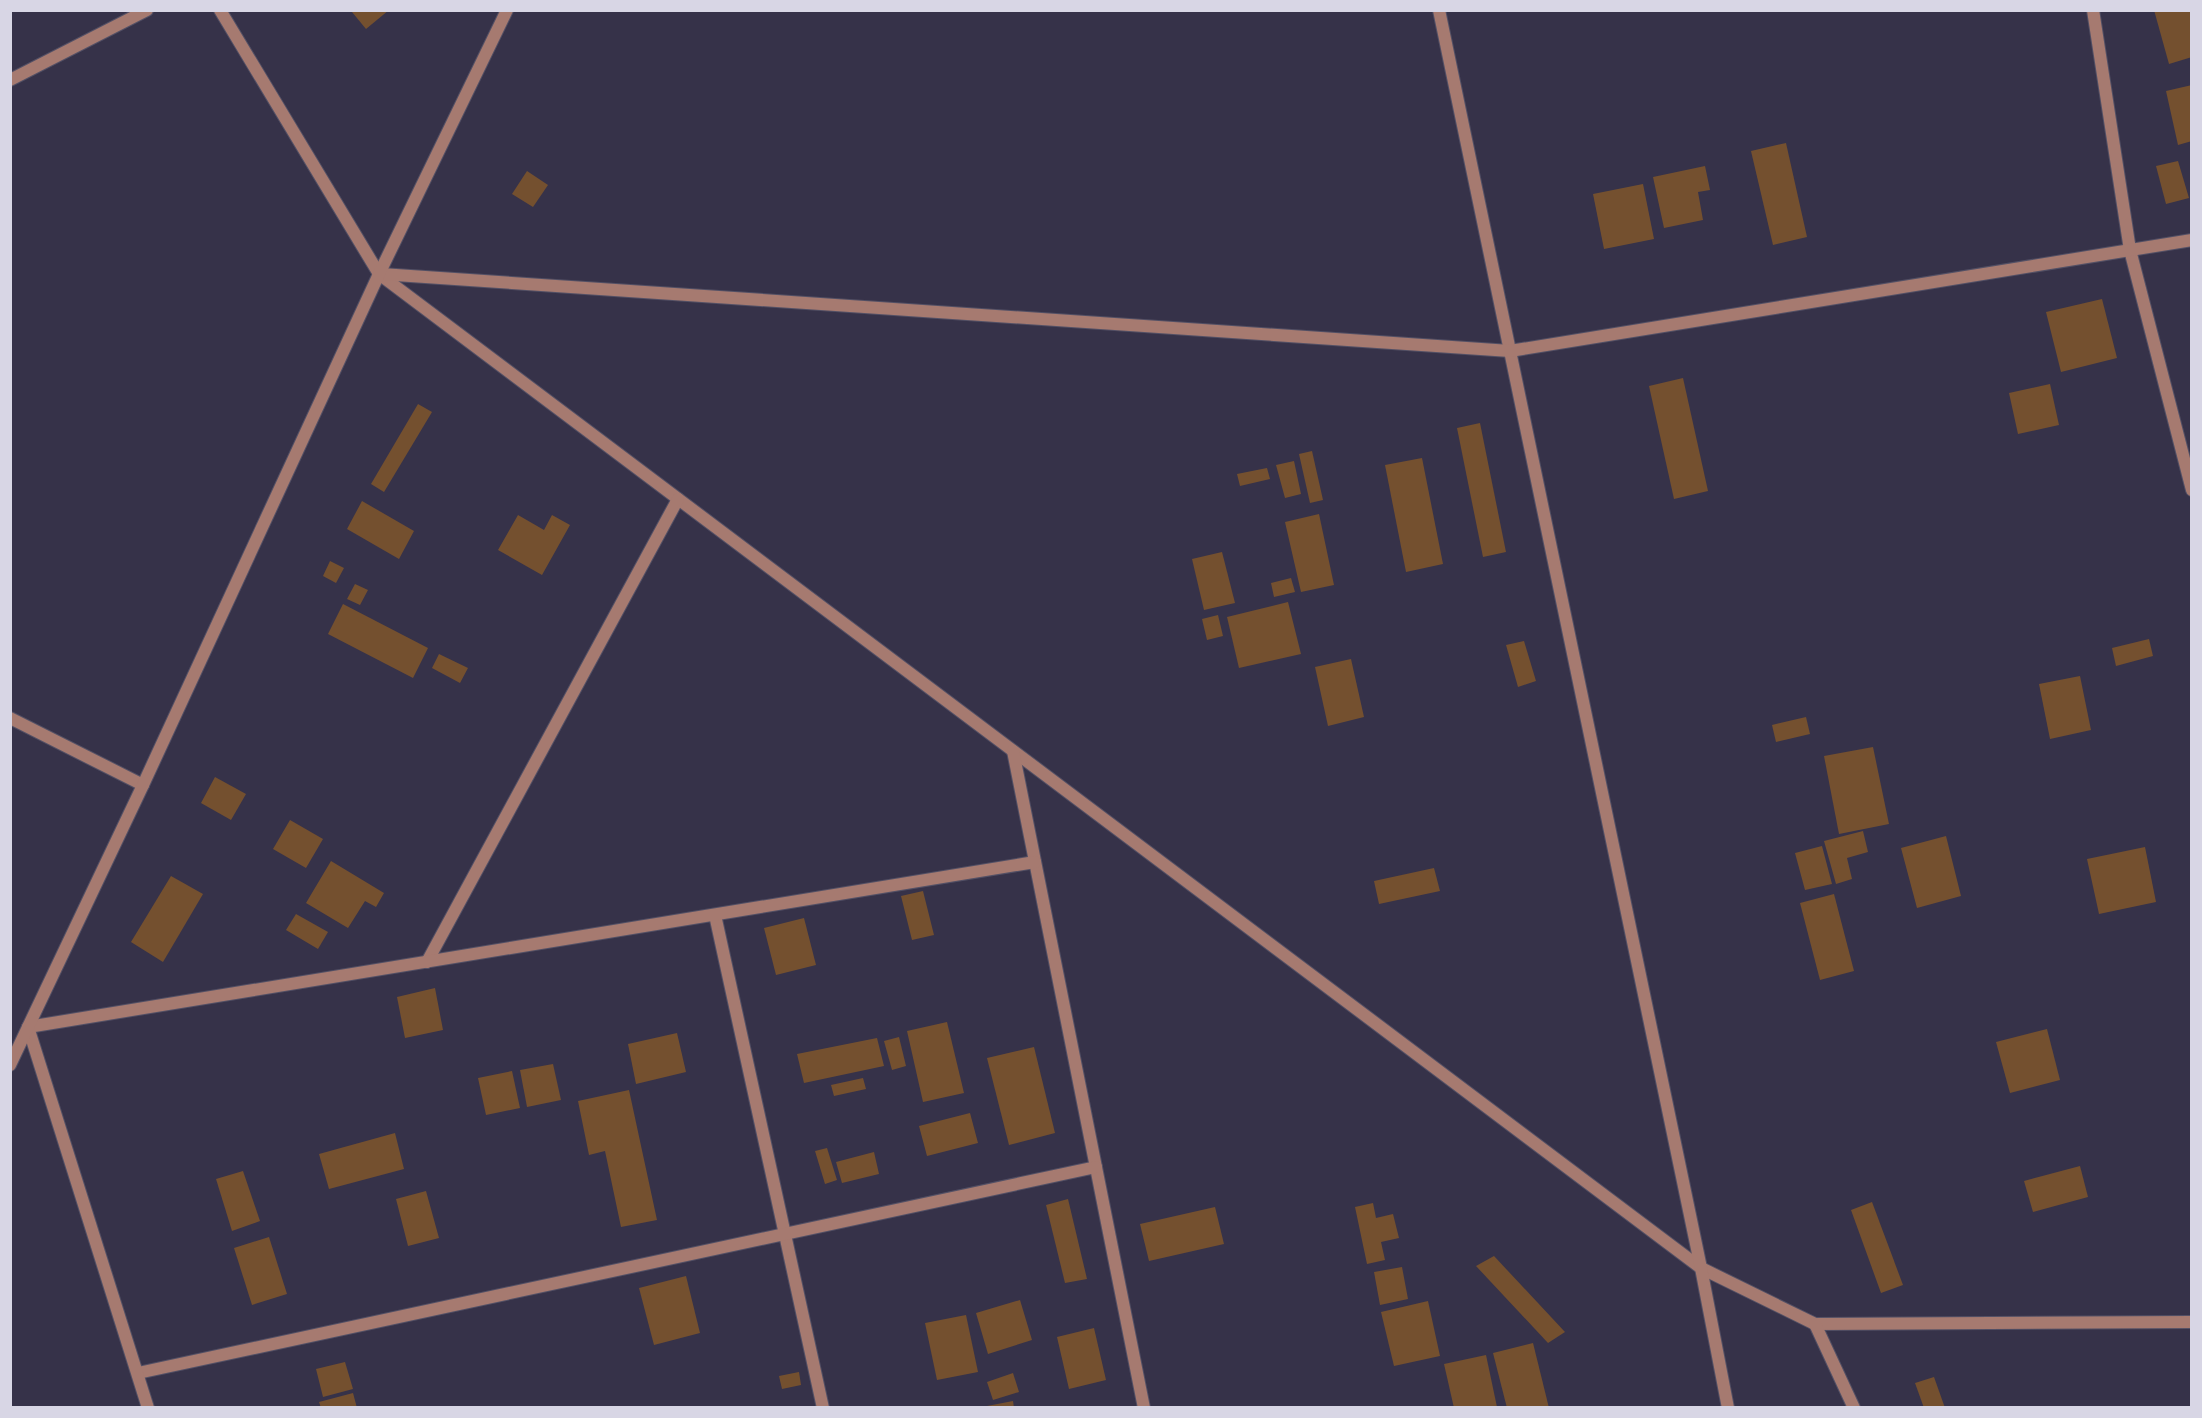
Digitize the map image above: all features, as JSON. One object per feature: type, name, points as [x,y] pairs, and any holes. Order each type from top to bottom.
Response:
[{"type":"street","points":[[10,80],[147,10]]},
{"type":"street","points":[[220,10],[379,274],[1701,1268],[1815,1324],[2192,1322]]},
{"type":"street","points":[[10,1065],[143,785],[379,274],[507,10]]},
{"type":"street","points":[[1439,10],[1728,1407]]},
{"type":"street","points":[[2093,10],[2130,250],[2192,490]]},
{"type":"street","points":[[379,274],[1510,351],[2192,240]]},
{"type":"street","points":[[427,962],[678,499]]},
{"type":"street","points":[[10,718],[143,785]]},
{"type":"street","points":[[1012,751],[1144,1407]]},
{"type":"street","points":[[28,1027],[1035,862]]},
{"type":"street","points":[[715,915],[823,1407]]},
{"type":"street","points":[[28,1027],[148,1407]]},
{"type":"street","points":[[138,1373],[1096,1167]]},
{"type":"street","points":[[1815,1324],[1854,1407]]},
{"type":"building","points":[[354,10],[389,10],[366,29],[352,12]]},
{"type":"building","points":[[2154,10],[2192,10],[2192,57],[2169,64]]},
{"type":"building","points":[[2192,85],[2192,141],[2178,145],[2166,91]]},
{"type":"building","points":[[1786,143],[1807,237],[1773,245],[1751,151]]},
{"type":"building","points":[[2178,161],[2189,198],[2166,204],[2156,166]]},
{"type":"building","points":[[1705,166],[1710,190],[1698,192],[1703,220],[1664,228],[1653,177]]},
{"type":"building","points":[[527,171],[548,185],[533,207],[512,194]]},
{"type":"building","points":[[1643,184],[1654,239],[1604,249],[1593,194]]},
{"type":"building","points":[[2102,299],[2117,358],[2061,372],[2046,312]]},
{"type":"building","points":[[1683,378],[1708,491],[1674,499],[1649,386]]},
{"type":"building","points":[[2050,384],[2059,425],[2018,434],[2009,393]]},
{"type":"building","points":[[418,404],[432,412],[384,492],[371,484]]},
{"type":"building","points":[[1480,423],[1506,552],[1483,557],[1457,428]]},
{"type":"building","points":[[1312,451],[1323,500],[1310,503],[1299,454]]},
{"type":"building","points":[[1422,458],[1443,564],[1406,572],[1385,465]]},
{"type":"building","points":[[1294,461],[1301,494],[1285,498],[1276,465]]},
{"type":"building","points":[[1267,468],[1270,479],[1240,486],[1237,474]]},
{"type":"building","points":[[362,501],[414,531],[399,559],[347,529]]},
{"type":"building","points":[[1319,514],[1334,585],[1301,592],[1285,522]]},
{"type":"building","points":[[518,515],[544,530],[552,515],[570,525],[542,575],[498,550]]},
{"type":"building","points":[[1222,552],[1235,603],[1204,610],[1192,559]]},
{"type":"building","points":[[330,561],[344,568],[336,583],[323,576]]},
{"type":"building","points":[[1291,578],[1295,592],[1274,597],[1271,583]]},
{"type":"building","points":[[355,584],[368,590],[360,605],[347,599]]},
{"type":"building","points":[[1288,602],[1301,654],[1239,668],[1227,617]]},
{"type":"building","points":[[343,604],[428,648],[413,678],[328,634]]},
{"type":"building","points":[[1218,615],[1223,636],[1207,640],[1202,619]]},
{"type":"building","points":[[2149,639],[2153,656],[2116,666],[2112,648]]},
{"type":"building","points":[[1524,641],[1536,681],[1518,687],[1506,645]]},
{"type":"building","points":[[439,654],[468,668],[460,683],[432,668]]},
{"type":"building","points":[[1351,659],[1364,717],[1328,726],[1315,667]]},
{"type":"building","points":[[2080,676],[2091,730],[2050,739],[2039,684]]},
{"type":"building","points":[[1806,717],[1810,734],[1776,742],[1772,725]]},
{"type":"building","points":[[1873,747],[1889,824],[1839,834],[1824,756]]},
{"type":"building","points":[[215,777],[246,794],[231,820],[201,803]]},
{"type":"building","points":[[290,820],[323,839],[306,868],[273,849]]},
{"type":"building","points":[[1863,831],[1868,852],[1847,858],[1852,879],[1836,884],[1824,841]]},
{"type":"building","points":[[1946,836],[1961,896],[1917,908],[1901,848]]},
{"type":"building","points":[[1822,846],[1832,884],[1805,890],[1795,853]]},
{"type":"building","points":[[2145,847],[2156,902],[2099,914],[2087,859]]},
{"type":"building","points":[[331,861],[384,893],[376,907],[365,901],[348,928],[306,903]]},
{"type":"building","points":[[1434,868],[1440,891],[1379,904],[1374,881]]},
{"type":"building","points":[[171,876],[203,894],[163,962],[131,942]]},
{"type":"building","points":[[923,891],[934,935],[912,940],[901,896]]},
{"type":"building","points":[[1834,894],[1854,971],[1820,980],[1800,903]]},
{"type":"building","points":[[296,914],[328,932],[318,949],[286,930]]},
{"type":"building","points":[[804,918],[816,965],[776,975],[764,928]]},
{"type":"building","points":[[435,988],[443,1030],[405,1038],[397,997]]},
{"type":"building","points":[[947,1022],[964,1093],[923,1102],[907,1031]]},
{"type":"building","points":[[2047,1029],[2060,1080],[2010,1093],[1996,1042]]},
{"type":"building","points":[[677,1033],[686,1072],[636,1084],[628,1044]]},
{"type":"building","points":[[899,1037],[906,1066],[892,1070],[884,1041]]},
{"type":"building","points":[[877,1038],[884,1066],[804,1083],[797,1054]]},
{"type":"building","points":[[1034,1047],[1055,1133],[1009,1145],[987,1058]]},
{"type":"building","points":[[553,1064],[561,1100],[527,1107],[520,1070]]},
{"type":"building","points":[[512,1071],[520,1108],[486,1115],[478,1078]]},
{"type":"building","points":[[863,1078],[866,1089],[834,1096],[831,1085]]},
{"type":"building","points":[[629,1090],[657,1220],[621,1227],[605,1151],[589,1155],[578,1101]]},
{"type":"building","points":[[970,1113],[978,1143],[927,1156],[919,1126]]},
{"type":"building","points":[[395,1133],[404,1169],[329,1189],[319,1154]]},
{"type":"building","points":[[827,1148],[837,1180],[825,1184],[815,1151]]},
{"type":"building","points":[[874,1152],[879,1174],[842,1183],[836,1162]]},
{"type":"building","points":[[2080,1166],[2088,1197],[2033,1212],[2024,1181]]},
{"type":"building","points":[[243,1171],[260,1221],[232,1231],[216,1179]]},
{"type":"building","points":[[426,1191],[439,1238],[408,1246],[396,1199]]},
{"type":"building","points":[[1068,1199],[1087,1279],[1065,1283],[1046,1205]]},
{"type":"building","points":[[1872,1202],[1903,1285],[1881,1293],[1851,1210]]},
{"type":"building","points":[[1373,1203],[1376,1218],[1393,1214],[1399,1238],[1381,1242],[1385,1260],[1367,1264],[1355,1207]]},
{"type":"building","points":[[1215,1207],[1224,1244],[1149,1261],[1140,1224]]},
{"type":"building","points":[[269,1237],[287,1294],[252,1305],[234,1248]]},
{"type":"building","points":[[1494,1256],[1565,1332],[1548,1343],[1476,1266]]},
{"type":"building","points":[[1402,1267],[1408,1299],[1380,1305],[1374,1272]]},
{"type":"building","points":[[686,1276],[700,1333],[654,1345],[639,1288]]},
{"type":"building","points":[[1020,1300],[1032,1340],[988,1354],[976,1313]]},
{"type":"building","points":[[1428,1301],[1440,1356],[1394,1366],[1381,1312]]},
{"type":"building","points":[[966,1315],[978,1372],[937,1380],[925,1323]]},
{"type":"building","points":[[1094,1328],[1106,1380],[1069,1389],[1057,1337]]},
{"type":"building","points":[[1533,1343],[1549,1408],[1507,1408],[1493,1353]]},
{"type":"building","points":[[1486,1355],[1497,1407],[1454,1408],[1444,1364]]},
{"type":"building","points":[[345,1362],[353,1389],[323,1397],[316,1369]]},
{"type":"building","points":[[799,1372],[801,1385],[782,1389],[779,1376]]},
{"type":"building","points":[[1013,1373],[1019,1392],[993,1400],[987,1382]]},
{"type":"building","points":[[1934,1377],[1945,1408],[1924,1408],[1915,1383]]},
{"type":"building","points":[[353,1393],[357,1408],[321,1408],[319,1402]]},
{"type":"building","points":[[1013,1401],[1014,1408],[988,1408],[987,1406]]}]
